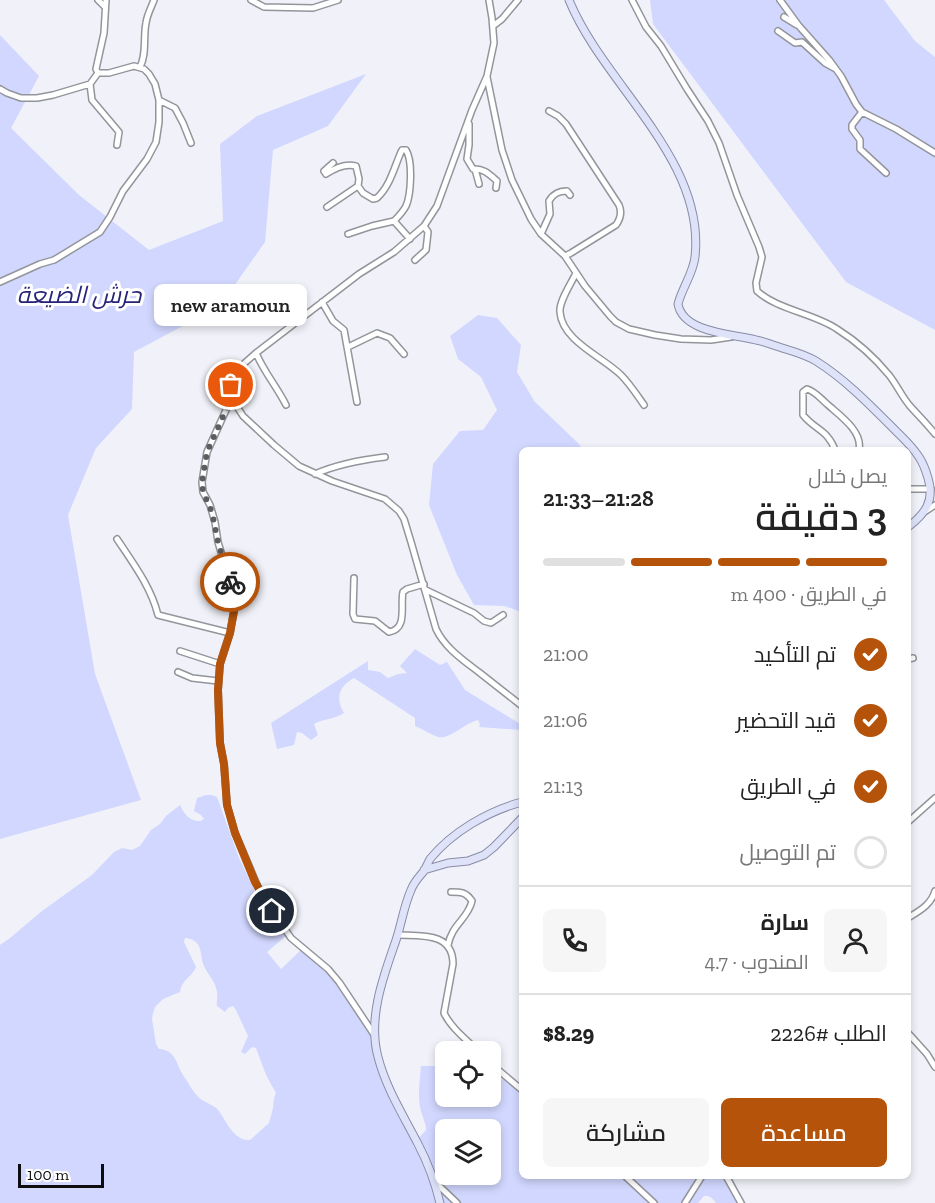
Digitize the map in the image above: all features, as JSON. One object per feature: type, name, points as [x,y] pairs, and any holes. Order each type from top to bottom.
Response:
[{"type":"main road","points":[[569,0],[593,45],[673,162],[689,200],[695,237],[694,260],[679,297],[679,309],[686,319],[695,325],[755,339],[815,360],[870,403],[907,441],[920,458],[930,480],[930,503],[911,524]]},
{"type":"main road","points":[[440,1203],[434,1181],[418,1144],[396,1104],[377,1055],[376,1015],[384,975],[399,935],[411,891],[430,859],[453,837],[484,817],[519,803]]},
{"type":"main road","points":[[424,870],[448,863],[468,861],[484,855],[519,821]]},
{"type":"street","points":[[98,0],[106,3],[104,33],[96,69],[98,73]]},
{"type":"street","points":[[140,67],[144,56],[145,25],[154,0]]},
{"type":"street","points":[[251,0],[264,7],[314,8],[338,0]]},
{"type":"street","points":[[375,1036],[328,969],[293,940],[285,930],[261,894],[235,833],[227,805],[220,743],[218,681],[220,664],[234,611],[231,586],[202,482],[207,452],[231,399],[231,385],[239,368],[359,274],[410,239],[424,226],[437,206],[468,119],[487,76],[494,43],[489,0]]},
{"type":"street","points":[[493,26],[518,0]]},
{"type":"street","points":[[632,0],[646,27],[661,46],[705,115],[719,143],[762,257],[756,284],[757,291],[780,304],[827,322],[840,330],[891,377],[909,405],[935,434]]},
{"type":"street","points":[[780,0],[841,76],[862,112],[896,129],[935,153]]},
{"type":"street","points":[[784,17],[801,28]]},
{"type":"street","points":[[778,31],[795,43],[802,42],[841,76]]},
{"type":"street","points":[[0,282],[54,260],[100,231],[123,191],[147,159],[156,142],[159,100],[155,84],[148,74],[140,67],[130,66],[109,73],[98,73]]},
{"type":"street","points":[[0,89],[15,97],[26,99],[53,95],[90,84],[98,73]]},
{"type":"street","points":[[487,76],[502,150],[531,219],[542,234],[565,256],[610,316],[629,329],[681,339],[711,340],[735,336]]},
{"type":"street","points":[[90,84],[92,100],[119,132],[117,145]]},
{"type":"street","points":[[159,100],[175,108],[191,143]]},
{"type":"street","points":[[549,111],[567,123],[621,209],[616,225],[565,256]]},
{"type":"street","points":[[862,112],[852,125],[852,129],[860,140],[862,151],[886,172]]},
{"type":"street","points":[[468,119],[467,159],[472,169],[479,168],[489,173],[497,181],[496,188]]},
{"type":"street","points":[[333,163],[324,171],[326,174],[339,166],[349,164],[356,166],[358,186],[363,193],[373,199],[377,198],[390,180],[401,152],[406,150],[409,158],[410,194],[405,208],[394,221],[372,225],[348,234]]},
{"type":"street","points":[[475,169],[478,184]]},
{"type":"street","points":[[327,207],[358,186]]},
{"type":"street","points":[[542,234],[550,214],[549,201],[553,195],[561,191],[567,191],[570,195]]},
{"type":"street","points":[[394,221],[410,239]]},
{"type":"street","points":[[415,260],[426,250],[428,232],[424,226]]},
{"type":"street","points":[[576,273],[561,304],[560,314],[564,326],[583,347],[619,373],[644,405]]},
{"type":"street","points":[[322,302],[333,321],[344,330],[357,402]]},
{"type":"street","points":[[348,347],[377,333],[390,338],[404,354]]},
{"type":"street","points":[[256,353],[286,405]]},
{"type":"street","points":[[834,447],[828,436],[803,415],[803,392],[807,389],[818,394],[850,425],[857,436],[860,447]]},
{"type":"street","points":[[231,399],[243,416],[299,466],[332,481],[385,500],[399,511],[404,519],[436,629],[445,644],[519,704]]},
{"type":"street","points":[[315,474],[356,460],[385,457]]},
{"type":"street","points":[[911,489],[931,489]]},
{"type":"street","points":[[926,510],[935,505]]},
{"type":"street","points":[[117,539],[141,575],[159,615],[230,633]]},
{"type":"street","points":[[354,578],[353,614],[355,619],[375,621],[389,633],[397,630],[401,625],[403,592],[406,589],[425,587],[491,623],[503,615]]},
{"type":"street","points":[[180,651],[220,664]]},
{"type":"street","points":[[178,672],[192,678],[218,681]]},
{"type":"street","points":[[911,819],[935,798]]},
{"type":"street","points":[[911,916],[929,903],[935,891]]},
{"type":"street","points":[[451,892],[463,892],[472,901],[471,907],[451,934],[448,945],[453,964],[444,1013],[467,1041]]},
{"type":"street","points":[[399,935],[424,935],[436,938],[448,945]]},
{"type":"street","points":[[911,1036],[935,1067]]},
{"type":"street","points":[[501,1072],[519,1087]]},
{"type":"street","points":[[629,1179],[654,1203]]},
{"type":"street","points":[[685,1203],[700,1179]]},
{"type":"street","points":[[728,1179],[741,1203]]},
{"type":"street","points":[[434,1181],[457,1203]]},
{"type":"green space","points":[[650,0],[884,0],[915,41],[935,57],[935,330],[846,282],[653,24]]},
{"type":"green space","name":"حرش الضيعة","points":[[0,35],[39,76],[11,128],[79,195],[149,250],[223,221],[220,144],[257,116],[366,74],[328,126],[273,150],[265,242],[220,306],[134,352],[132,409],[96,448],[68,515],[95,674],[141,800],[0,839]]},
{"type":"green space","points":[[478,315],[497,318],[521,345],[517,372],[535,402],[581,447],[519,447],[519,611],[504,606],[474,605],[457,575],[429,505],[433,464],[460,431],[483,430],[497,410],[481,377],[458,359],[450,336]]},
{"type":"green space","points":[[415,649],[440,665],[447,662],[465,690],[519,723],[519,730],[479,727],[478,720],[447,736],[438,737],[415,726],[415,718],[354,678],[345,685],[340,693],[341,708],[344,713],[314,724],[318,735],[311,740],[297,732],[294,745],[277,749],[271,723],[368,661],[368,670],[380,672],[388,678],[407,673],[400,666]]},
{"type":"green space","points":[[206,795],[217,797],[239,858],[259,900],[287,935],[267,952],[281,969],[302,949],[338,982],[370,1033],[375,1055],[417,1140],[426,1130],[419,1100],[421,1066],[435,1066],[435,1107],[501,1107],[501,1079],[519,1084],[519,1179],[733,1179],[739,1194],[746,1203],[716,1203],[704,1196],[698,1203],[0,1203],[0,945],[92,875],[114,852],[122,848],[132,850],[140,846],[151,830],[180,805],[191,819],[201,821],[204,819],[194,811],[197,798]],"holes":[[[185,938],[195,942],[200,948],[204,966],[214,982],[217,1006],[225,1012],[233,1006],[248,1036],[241,1052],[245,1054],[252,1047],[256,1048],[266,1075],[276,1093],[269,1123],[250,1140],[235,1134],[216,1108],[197,1096],[173,1055],[159,1049],[156,1044],[152,1019],[155,1007],[163,999],[180,992],[182,984],[196,967],[184,942]]]},
{"type":"way so far","points":[[230,582],[202,482],[207,452],[231,399],[231,385]]},
{"type":"place","name":"new aramoun","points":[[231,385]]},
{"type":"route","points":[[230,582],[234,611],[220,664],[218,690],[220,743],[227,805],[235,833],[255,882],[272,911]]}]
